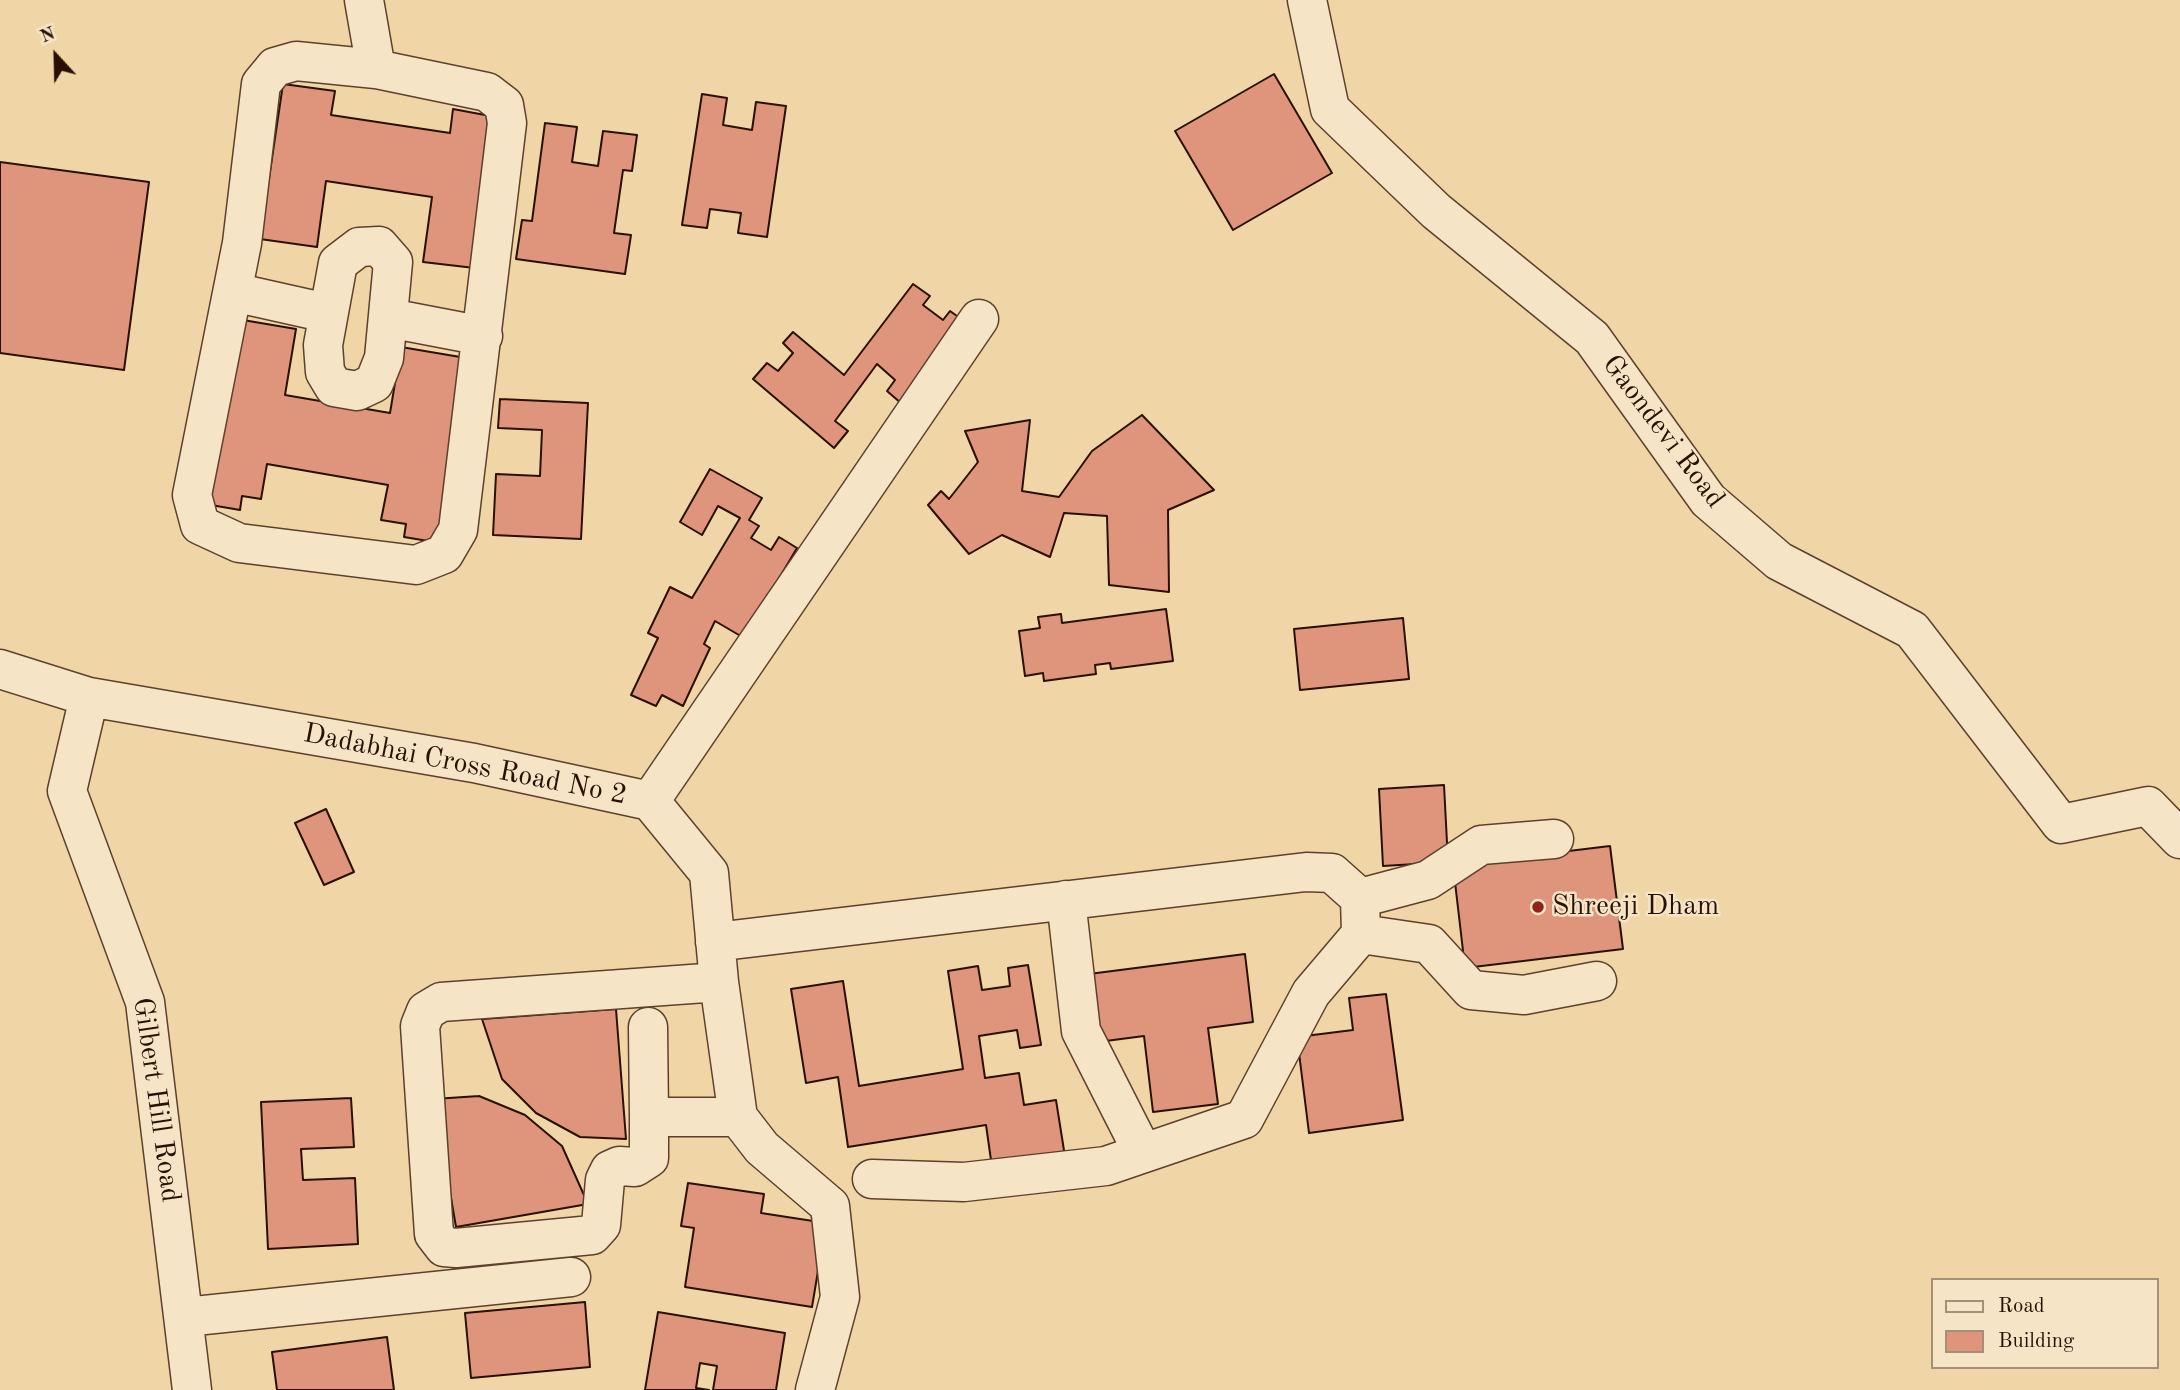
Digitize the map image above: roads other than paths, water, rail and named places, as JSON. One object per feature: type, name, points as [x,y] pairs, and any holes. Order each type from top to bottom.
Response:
[{"type":"street","points":[[365,0],[376,69]]},
{"type":"street","name":"Gaondevi Road","points":[[1307,0],[1330,109],[1436,211],[1592,338],[1708,500],[1779,561],[1912,630],[2061,824],[2148,806],[2180,839]]},
{"type":"street","points":[[296,61],[376,69],[486,92],[504,105],[507,123],[458,530],[444,554],[416,565],[239,543],[200,525],[192,495],[242,243],[261,84],[275,67],[296,61]]},
{"type":"street","points":[[379,246],[393,262],[384,358],[374,383],[357,391],[334,387],[325,372],[323,345],[327,313],[338,263],[359,247],[379,246]]},
{"type":"street","points":[[233,292],[327,313]]},
{"type":"street","points":[[389,318],[483,336]]},
{"type":"street","points":[[650,801],[979,319]]},
{"type":"street","name":"Dadabhai Cross Road No 2","points":[[0,669],[89,697],[474,763],[650,801],[709,873],[719,982],[737,1109],[762,1148],[830,1206],[840,1297],[815,1390]]},
{"type":"street","name":"Gilbert Hill Road","points":[[89,697],[67,791],[145,1002],[192,1390]]},
{"type":"street","points":[[872,1179],[964,1182],[1106,1166],[1244,1119],[1311,993],[1360,916],[1428,880],[1481,845],[1554,839]]},
{"type":"street","points":[[715,942],[1306,872],[1332,873],[1360,916],[1429,944],[1471,990],[1524,995],[1597,981]]},
{"type":"street","points":[[1066,900],[1081,1031],[1143,1153]]},
{"type":"street","points":[[648,1027],[663,1108],[649,1158],[635,1167],[620,1166],[610,1170],[605,1180],[601,1225],[592,1235],[563,1240],[444,1247],[434,1234],[420,1026],[426,1011],[441,1002],[719,982]]},
{"type":"street","points":[[663,1108],[737,1109]]},
{"type":"street","points":[[185,1317],[571,1277]]},
{"type":"place","name":"Shreeji Dham","points":[[1538,907]]}]
